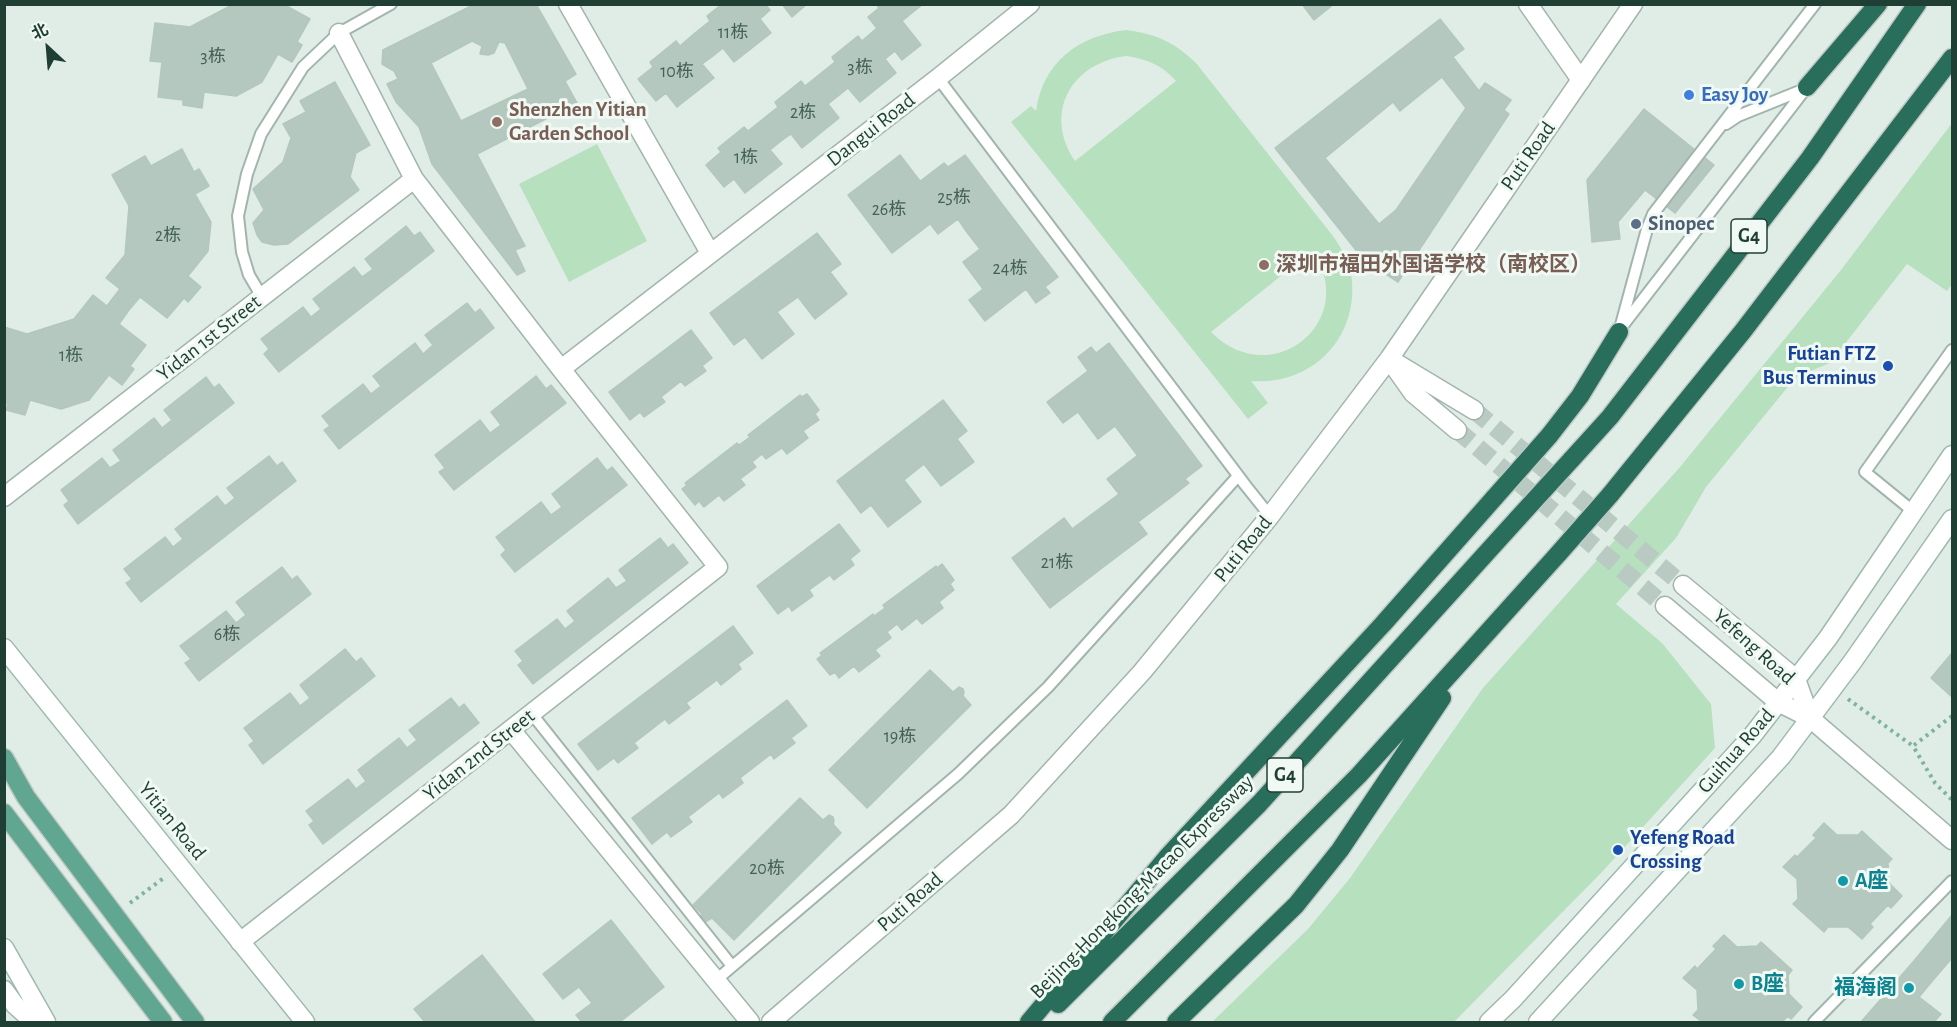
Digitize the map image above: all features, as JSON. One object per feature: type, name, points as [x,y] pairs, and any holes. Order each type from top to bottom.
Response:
[{"type":"highway","points":[[1808,87],[1878,4]]},
{"type":"highway","name":"Beijing-Hongkong-Macao Expressway","points":[[1039,1023],[1259,804],[1610,417],[1810,158],[1917,4]]},
{"type":"highway","name":"G4","points":[[1112,1023],[1359,775],[1559,554],[1610,495],[1750,321],[1953,58]]},
{"type":"highway","points":[[1029,1023],[1169,855],[1383,624],[1549,436],[1580,396],[1618,332]]},
{"type":"highway","points":[[1176,1023],[1296,905],[1340,850],[1477,646]]},
{"type":"main road","points":[[4,758],[26,797],[121,910],[195,1023]]},
{"type":"main road","points":[[4,813],[164,1023]]},
{"type":"street","points":[[568,4],[710,253]]},
{"type":"street","name":"Dangui Road","points":[[561,369],[938,78],[1030,4]]},
{"type":"street","points":[[1528,4],[1581,80]]},
{"type":"street","name":"Puti Road","points":[[771,1023],[1011,815],[1142,672],[1270,516],[1389,358],[1633,4]]},
{"type":"street","points":[[339,33],[414,179],[561,369]]},
{"type":"street","name":"Yidan 1st Street","points":[[4,497],[414,179]]},
{"type":"street","points":[[1389,358],[1474,410]]},
{"type":"street","points":[[1389,358],[1413,393],[1457,430]]},
{"type":"street","name":"Yidan 2nd Street","points":[[240,942],[718,567],[561,369]]},
{"type":"street","name":"Guihua Road","points":[[1489,1023],[1752,736],[1828,638],[1953,455]]},
{"type":"street","name":"Guihua Road","points":[[1538,1023],[1781,757],[1949,530]]},
{"type":"street","name":"Yefeng Road","points":[[1683,585],[1796,679],[1810,718]]},
{"type":"street","name":"Yefeng Road","points":[[1665,606],[1778,702],[1810,718],[1953,840]]},
{"type":"street","name":"Yitian Road","points":[[4,648],[305,1023]]},
{"type":"street","points":[[511,730],[750,1023]]},
{"type":"street","points":[[4,948],[46,1023]]},
{"type":"street","points":[[4,990],[15,1005],[34,1023]]},
{"type":"lane","points":[[262,297],[249,275],[242,252],[238,216],[247,174],[261,134],[303,68],[339,33],[391,4]]},
{"type":"lane","points":[[1618,332],[1653,214],[1815,4]]},
{"type":"lane","points":[[938,78],[1270,516]]},
{"type":"lane","points":[[1717,129],[1738,116],[1808,87]]},
{"type":"lane","points":[[1618,332],[1808,87]]},
{"type":"lane","points":[[1914,512],[1865,472],[1953,350]]},
{"type":"lane","points":[[715,981],[958,774],[1048,687],[1238,476]]},
{"type":"lane","points":[[532,714],[732,966]]},
{"type":"lane","points":[[1814,1023],[1953,881]]},
{"type":"path","points":[[1833,688],[1913,746],[1935,783],[1953,800]]},
{"type":"path","points":[[1913,746],[1953,716]]},
{"type":"path","points":[[121,910],[180,866]]},
{"type":"green space","points":[[1126,30],[1156,37],[1172,44],[1196,63],[1333,236],[1348,263],[1352,296],[1348,317],[1340,336],[1313,366],[1294,375],[1274,380],[1251,381],[1268,403],[1248,419],[1011,122],[1031,106],[1036,111],[1046,79],[1066,54],[1078,45],[1109,33]],"holes":[[[1126,56],[1154,64],[1176,81],[1075,161],[1066,143],[1062,125],[1063,109],[1068,93],[1077,80],[1090,69]],[[1312,251],[1324,277],[1326,301],[1318,323],[1303,340],[1283,352],[1260,355],[1235,349],[1211,332]]]},
{"type":"green space","points":[[1952,123],[1952,284],[1947,291],[1907,264],[1830,363],[1796,377],[1706,487],[1676,538],[1616,604],[1662,643],[1711,704],[1715,748],[1602,872],[1454,1022],[1212,1022],[1308,929],[1350,878],[1483,688],[1680,467],[1841,270]]},
{"type":"green space","points":[[597,144],[647,241],[569,282],[519,184]]},
{"type":"building","points":[[234,4],[283,4],[310,19],[297,42],[302,45],[292,62],[278,54],[262,82],[236,96],[204,92],[202,108],[183,105],[183,100],[158,97],[162,62],[150,61],[155,23],[190,27]]},
{"type":"building","points":[[475,4],[536,4],[576,74],[565,81],[577,103],[477,154],[525,246],[515,250],[525,271],[517,275],[432,164],[419,127],[396,102],[387,84],[398,79],[394,71],[382,64],[383,50]],"holes":[[[472,41],[482,46],[480,54],[488,55],[494,53],[499,42],[505,43],[528,89],[461,121],[431,63]]]},
{"type":"building","points":[[722,4],[765,4],[770,10],[760,19],[771,33],[734,62],[723,48],[713,56],[695,33],[710,21],[707,16]]},
{"type":"building","points":[[782,4],[807,4],[792,17]]},
{"type":"building","points":[[876,4],[923,4],[902,21],[921,45],[902,60],[868,17],[879,8]]},
{"type":"building","points":[[1302,4],[1334,4],[1314,20]]},
{"type":"building","points":[[1440,19],[1464,49],[1453,57],[1479,91],[1485,83],[1511,100],[1504,110],[1509,114],[1398,282],[1363,259],[1275,148]],"holes":[[[1442,77],[1466,108],[1396,210],[1379,224],[1325,158],[1393,102],[1400,111]]]},
{"type":"building","points":[[877,28],[895,51],[885,59],[896,73],[860,102],[848,88],[838,96],[820,74],[835,62],[832,57],[858,36],[862,41]]},
{"type":"building","points":[[695,33],[713,56],[702,64],[714,78],[677,107],[666,93],[656,101],[638,79],[653,67],[650,62],[676,41],[680,46]]},
{"type":"building","points":[[820,74],[838,96],[828,104],[839,118],[802,148],[791,134],[781,141],[763,119],[778,107],[775,102],[801,81],[805,86]]},
{"type":"building","points":[[335,82],[370,145],[356,153],[350,177],[359,190],[288,244],[274,245],[262,242],[253,223],[264,210],[253,189],[283,162],[291,138],[283,124],[306,112],[300,101]]},
{"type":"building","points":[[1644,109],[1714,165],[1675,213],[1645,190],[1618,222],[1620,239],[1592,242],[1587,180]]},
{"type":"building","points":[[763,119],[781,141],[770,150],[782,164],[745,193],[734,179],[724,187],[706,165],[721,152],[718,148],[744,127],[748,131]]},
{"type":"building","points":[[182,149],[194,172],[199,169],[209,186],[195,194],[211,222],[208,251],[188,276],[201,287],[188,302],[184,298],[167,318],[140,297],[129,310],[113,298],[120,289],[106,278],[125,255],[129,206],[112,175],[145,156],[151,166]]},
{"type":"building","points":[[900,155],[920,181],[906,192],[930,224],[892,253],[848,195]]},
{"type":"building","points":[[965,155],[1002,204],[966,231],[958,219],[938,234],[906,192],[944,163],[948,167]]},
{"type":"building","points":[[1002,204],[1058,277],[1045,287],[1050,293],[1036,303],[1026,289],[985,321],[969,300],[983,289],[963,262],[980,249],[966,231]]},
{"type":"building","points":[[406,226],[414,236],[420,232],[434,251],[279,372],[264,354],[269,349],[261,339],[303,307],[311,317],[321,309],[313,299],[354,267],[362,277],[373,269],[365,259]]},
{"type":"building","points":[[817,233],[841,264],[830,272],[847,294],[815,319],[798,297],[777,312],[794,334],[762,359],[745,337],[734,345],[710,313]]},
{"type":"building","points":[[93,295],[107,306],[113,298],[129,310],[119,324],[146,345],[130,366],[134,369],[122,385],[109,375],[89,400],[61,409],[30,400],[25,415],[6,410],[8,404],[4,403],[4,327],[27,334],[74,319]]},
{"type":"building","points":[[467,303],[475,313],[480,309],[494,328],[339,449],[324,430],[330,426],[322,416],[363,384],[371,394],[381,386],[373,376],[415,343],[423,354],[433,345],[425,335]]},
{"type":"building","points":[[691,330],[712,358],[702,366],[706,371],[685,386],[681,381],[661,397],[665,402],[644,417],[640,412],[630,420],[609,392]]},
{"type":"building","points":[[1109,343],[1202,466],[1185,479],[1189,483],[1170,498],[1115,426],[1098,439],[1078,412],[1063,423],[1047,402],[1088,371],[1078,357],[1091,347],[1096,353]]},
{"type":"building","points":[[536,376],[546,389],[551,385],[566,403],[454,490],[439,472],[445,468],[435,455],[480,420],[490,433],[501,425],[491,412]]},
{"type":"building","points":[[206,377],[214,388],[219,384],[234,403],[78,524],[64,505],[69,501],[61,490],[102,458],[110,468],[121,461],[113,450],[154,418],[162,428],[172,420],[164,410]]},
{"type":"building","points":[[807,394],[819,410],[815,414],[819,420],[803,431],[808,438],[787,454],[782,448],[766,459],[762,454],[752,462],[756,467],[740,479],[745,485],[724,501],[719,495],[704,507],[699,501],[695,505],[682,489],[687,485],[685,483],[737,443],[739,445],[750,437],[748,435],[800,395],[802,397]]},
{"type":"building","points":[[943,400],[967,431],[957,439],[974,462],[941,486],[924,464],[904,480],[921,502],[888,527],[871,505],[861,513],[837,481]]},
{"type":"building","points":[[1138,455],[1170,498],[1138,522],[1147,534],[1102,568],[1072,529],[1119,494],[1107,479]]},
{"type":"building","points":[[269,456],[277,466],[282,462],[296,481],[141,602],[126,583],[132,579],[124,569],[165,537],[173,547],[183,539],[175,529],[217,496],[225,506],[235,498],[227,488]]},
{"type":"building","points":[[597,458],[607,471],[612,467],[627,485],[515,572],[501,555],[506,550],[496,537],[541,502],[551,515],[562,507],[552,494]]},
{"type":"building","points":[[1064,518],[1102,568],[1050,608],[1012,558]]},
{"type":"building","points":[[839,524],[860,551],[850,559],[854,565],[834,580],[830,575],[809,590],[813,596],[792,611],[789,606],[778,614],[757,586]]},
{"type":"building","points":[[660,538],[668,548],[673,544],[688,563],[533,684],[518,665],[523,661],[515,651],[557,619],[565,629],[575,621],[567,611],[608,578],[616,588],[627,581],[619,570]]},
{"type":"building","points":[[942,564],[954,580],[950,584],[954,590],[939,602],[943,608],[922,624],[917,618],[902,630],[897,624],[887,632],[891,638],[875,650],[880,656],[859,672],[854,666],[839,678],[835,672],[830,675],[817,659],[822,655],[820,653],[873,614],[874,616],[885,608],[883,605]]},
{"type":"building","points":[[282,567],[292,580],[297,576],[311,594],[199,681],[185,663],[191,659],[180,646],[226,611],[236,623],[246,615],[236,602]]},
{"type":"building","points":[[733,626],[753,653],[738,664],[741,669],[721,685],[717,680],[686,703],[690,708],[669,724],[665,719],[634,743],[638,748],[618,763],[614,758],[598,770],[578,744]]},
{"type":"building","points":[[345,649],[356,662],[361,658],[375,676],[263,764],[249,745],[254,741],[244,728],[290,693],[300,706],[310,698],[300,685]]},
{"type":"building","points":[[1952,653],[1952,697],[1931,678]]},
{"type":"building","points":[[930,670],[953,692],[959,687],[963,689],[963,696],[971,705],[867,808],[829,770]]},
{"type":"building","points":[[451,698],[459,708],[464,704],[479,723],[323,844],[309,825],[314,821],[306,811],[348,779],[356,789],[366,781],[358,770],[399,738],[407,748],[417,740],[409,730]]},
{"type":"building","points":[[787,700],[807,726],[791,738],[795,743],[774,759],[771,754],[740,778],[743,783],[723,798],[719,793],[688,817],[692,822],[671,837],[667,832],[652,844],[632,818]]},
{"type":"building","points":[[800,798],[823,820],[829,815],[833,817],[833,824],[841,833],[734,940],[712,918],[705,922],[701,921],[702,914],[693,905]]},
{"type":"building","name":"A座","points":[[1824,823],[1837,835],[1858,835],[1862,831],[1892,859],[1888,863],[1889,883],[1902,896],[1891,908],[1888,905],[1870,924],[1873,927],[1862,939],[1848,927],[1828,927],[1824,932],[1793,904],[1798,899],[1797,879],[1783,867],[1816,838],[1813,835]]},
{"type":"building","points":[[1952,915],[1952,958],[1934,979],[1913,962]]},
{"type":"building","points":[[611,920],[664,987],[620,1022],[582,1022],[576,1015],[592,1003],[579,987],[563,999],[543,974]]},
{"type":"building","name":"B座","points":[[1724,935],[1737,947],[1757,946],[1761,942],[1792,970],[1788,975],[1789,994],[1802,1007],[1791,1019],[1788,1016],[1782,1022],[1702,1022],[1693,1015],[1698,1010],[1697,990],[1683,978],[1695,966],[1697,969],[1716,949],[1713,946]]},
{"type":"building","points":[[482,955],[535,1022],[425,1022],[414,1009]]},
{"type":"building","name":"福海阁","points":[[1913,962],[1934,979],[1919,997],[1941,1014],[1934,1022],[1861,1022]]},
{"type":"tunnel","points":[[1474,410],[1683,585]]},
{"type":"tunnel","points":[[1457,430],[1665,606]]},
{"type":"place","name":"Easy Joy","points":[[1689,95]]},
{"type":"place","name":"Shenzhen Yitian Garden School","points":[[497,122]]},
{"type":"place","name":"Sinopec","points":[[1636,224]]},
{"type":"place","name":"深圳市福田外国语学校（南校区）","points":[[1264,265]]},
{"type":"place","name":"Futian FTZ Bus Terminus","points":[[1888,366]]},
{"type":"place","name":"Yefeng Road Crossing","points":[[1618,850]]},
{"type":"place","name":"A座","points":[[1843,881]]},
{"type":"place","name":"B座","points":[[1739,984]]},
{"type":"place","name":"福海阁","points":[[1909,988]]}]
